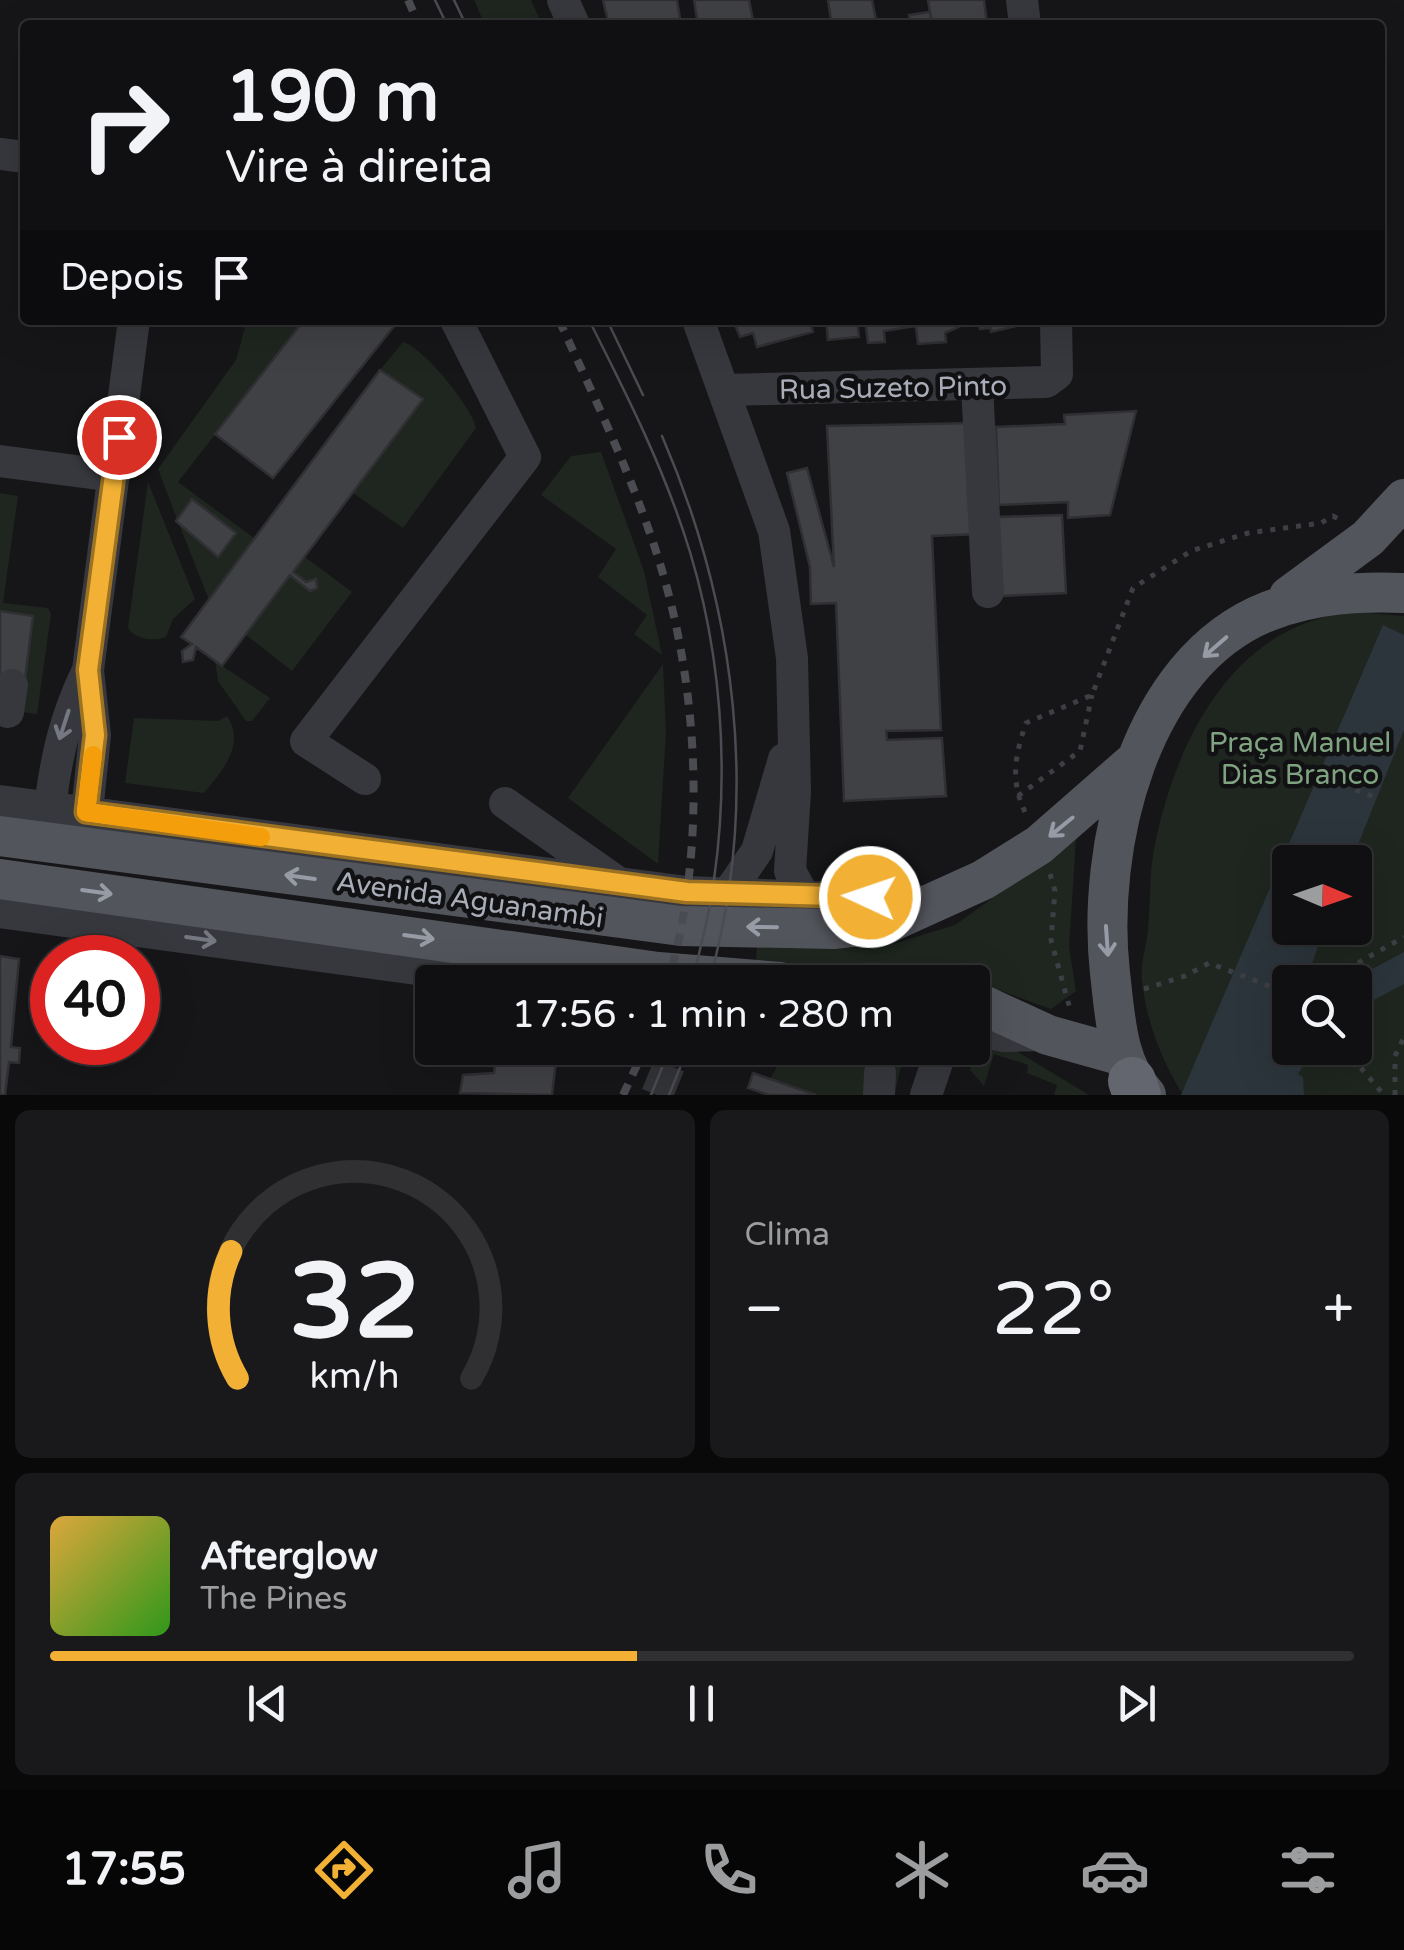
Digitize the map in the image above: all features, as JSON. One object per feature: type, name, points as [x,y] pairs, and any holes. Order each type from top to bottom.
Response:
[{"type":"main road","points":[[1134,1082],[1106,936],[1106,884],[1134,762],[1193,666],[1227,636],[1368,538],[1404,499]]},
{"type":"main road","points":[[1266,612],[1346,592],[1404,593]]},
{"type":"main road","name":"Avenida Aguanambi","points":[[0,836],[548,892],[681,926],[833,929],[888,923],[937,902],[1040,845],[1134,762]]},
{"type":"main road","name":"Avenida Aguanambi","points":[[0,880],[307,937],[588,965]]},
{"type":"main road","points":[[990,1005],[1059,1022],[1134,1082]]},
{"type":"street","points":[[86,812],[95,735],[88,670],[133,325]]},
{"type":"street","points":[[365,778],[306,741],[524,457],[458,325]]},
{"type":"street","points":[[700,325],[774,531],[792,658],[795,792],[790,871],[802,894]]},
{"type":"street","name":"Rua Suzeto Pinto","points":[[726,390],[1046,382],[1057,374],[1056,325]]},
{"type":"street","points":[[977,386],[988,592]]},
{"type":"street","points":[[0,462],[114,476]]},
{"type":"street","points":[[50,808],[56,752],[67,714],[88,670]]},
{"type":"street","points":[[729,892],[757,851],[792,734]]},
{"type":"street","name":"Avenida Aguanambi","points":[[0,800],[548,892],[619,884],[687,892],[937,902]]},
{"type":"street","points":[[505,803],[619,884]]},
{"type":"street","name":"Avenida Aguanambi","points":[[0,912],[307,937],[435,965]]},
{"type":"street","points":[[990,1033],[1004,1036],[1059,1022]]},
{"type":"street","points":[[926,1095],[936,1065]]},
{"type":"path","points":[[1018,796],[1080,751],[1092,695],[1133,588],[1191,552],[1248,533],[1321,523],[1333,516],[1368,538]]},
{"type":"path","points":[[1026,814],[1018,796],[1016,754],[1026,722],[1092,695]]},
{"type":"path","points":[[1319,776],[1378,798]]},
{"type":"path","points":[[1045,857],[1056,891],[1052,940],[1059,1022]]},
{"type":"path","points":[[1354,965],[1404,937]]},
{"type":"path","points":[[1144,989],[1185,976],[1209,963],[1272,987]]},
{"type":"path","points":[[1395,1095],[1395,1056],[1404,1037]]},
{"type":"path","points":[[1358,1065],[1384,1095]]},
{"type":"green space","points":[[474,0],[531,0],[540,20],[483,20]]},
{"type":"green space","points":[[246,325],[300,325],[178,482],[254,538],[209,600],[179,524],[218,556],[235,533],[193,499],[177,519],[158,469],[236,360]]},
{"type":"green space","points":[[403,342],[422,354],[446,379],[476,428],[403,528],[353,493],[423,399],[380,370]]},
{"type":"green space","points":[[601,452],[644,571],[662,655],[634,634],[647,615],[598,577],[616,549],[541,495],[571,456]]},
{"type":"green space","points":[[148,482],[195,599],[173,619],[166,637],[156,639],[140,637],[128,628]]},
{"type":"green space","points":[[0,493],[18,496],[3,603],[48,608],[51,614],[37,714],[12,711],[24,686],[33,616],[0,611]]},
{"type":"green space","points":[[305,557],[352,592],[292,671],[246,635],[290,575],[310,591],[317,588],[316,579],[306,582],[293,572]]},
{"type":"green space","name":"Praça Manuel Dias Branco","points":[[1354,612],[1404,616],[1404,1095],[1183,1095],[1156,1040],[1147,1011],[1142,968],[1153,854],[1165,804],[1196,726],[1218,692],[1245,662],[1276,638],[1312,621]]},
{"type":"green space","points":[[215,661],[270,698],[252,721],[246,721],[218,681]]},
{"type":"green space","points":[[663,664],[666,732],[658,864],[568,798]]},
{"type":"green space","points":[[227,716],[232,726],[233,747],[225,766],[204,793],[125,783],[134,718],[218,721]]},
{"type":"green space","points":[[1076,838],[1069,947],[1076,991],[1051,1009],[990,987],[990,965],[756,961],[757,946],[880,948],[955,925]]},
{"type":"green space","points":[[990,1048],[1018,1052],[1089,1095],[1054,1095],[1057,1085],[1027,1073],[1028,1065],[994,1054],[984,1086],[970,1070],[971,1065],[990,1065]]},
{"type":"green space","points":[[778,1065],[887,1065],[869,1095],[816,1095],[770,1079]]},
{"type":"green space","points":[[892,1065],[902,1065],[894,1095],[895,1069]]},
{"type":"shaded area","points":[[1383,625],[1404,635],[1404,730],[1358,845],[1288,845]]},
{"type":"shaded area","points":[[1272,883],[1272,945],[1318,945],[1312,965],[1272,965],[1272,1065],[1304,1065],[1298,1074],[1303,1077],[1304,1095],[1181,1095]]},
{"type":"shaded area","points":[[1404,952],[1404,984],[1372,1001],[1372,969]]},
{"type":"building","points":[[603,0],[677,0],[680,20],[608,20]]},
{"type":"building","points":[[694,0],[749,0],[753,20],[697,20]]},
{"type":"building","points":[[828,0],[872,0],[876,20],[831,20]]},
{"type":"building","points":[[928,0],[984,0],[986,20],[931,20]]},
{"type":"building","points":[[930,12],[931,20],[910,20],[909,15]]},
{"type":"building","points":[[300,325],[395,325],[273,478],[215,434]]},
{"type":"building","points":[[735,325],[811,325],[813,332],[757,347],[753,333],[740,337]]},
{"type":"building","points":[[826,325],[858,325],[859,337],[828,340]]},
{"type":"building","points":[[866,325],[916,325],[884,331],[885,342],[868,343]]},
{"type":"building","points":[[916,325],[963,325],[945,333],[946,342],[918,344]]},
{"type":"building","points":[[980,325],[1016,325],[991,332],[991,328],[980,329]]},
{"type":"building","points":[[380,370],[423,399],[293,572],[306,582],[316,579],[317,588],[310,591],[290,575],[222,666],[196,647],[193,660],[183,662],[182,651],[192,644],[181,637]]},
{"type":"building","points":[[1136,411],[1110,515],[1068,518],[1068,502],[999,505],[996,427],[1065,424],[1064,415]]},
{"type":"building","points":[[976,423],[979,534],[932,536],[941,730],[886,731],[887,740],[942,738],[946,796],[844,801],[836,603],[811,604],[810,567],[787,473],[807,468],[834,567],[827,426]]},
{"type":"building","points":[[192,499],[236,533],[218,557],[176,521]]},
{"type":"building","points":[[1062,515],[1066,593],[1002,596],[998,517]]},
{"type":"building","points":[[0,611],[33,616],[24,687],[0,684]]},
{"type":"building","points":[[0,956],[19,959],[11,1047],[20,1048],[19,1063],[9,1062],[5,1095],[0,1095]]},
{"type":"building","points":[[495,1065],[556,1065],[552,1095],[460,1093],[463,1075],[494,1073]]},
{"type":"building","points":[[753,1073],[816,1095],[769,1095],[748,1088]]},
{"type":"tunnel","points":[[657,1095],[669,1065]]},
{"type":"tram line","points":[[435,0],[445,20]]},
{"type":"tram line","points":[[454,0],[464,20]]},
{"type":"tram line","points":[[591,325],[644,433],[680,522],[704,604],[713,657],[722,767],[720,822],[705,930],[696,965]]},
{"type":"tram line","points":[[609,325],[643,395]]},
{"type":"tram line","points":[[662,436],[708,568],[733,705],[734,844],[725,914],[713,965]]},
{"type":"tram line","points":[[651,1095],[663,1065]]},
{"type":"tram line","points":[[669,1095],[681,1065]]},
{"type":"railway","points":[[408,0],[417,20]]},
{"type":"railway","points":[[561,325],[651,535],[684,668],[693,774],[693,828],[688,881],[672,965]]},
{"type":"railway","points":[[623,1095],[637,1065]]},
{"type":"slow traffic","points":[[93,755],[86,812],[261,837]]},
{"type":"route","points":[[119,437],[88,670],[95,735],[86,812],[687,892],[870,897]]}]
